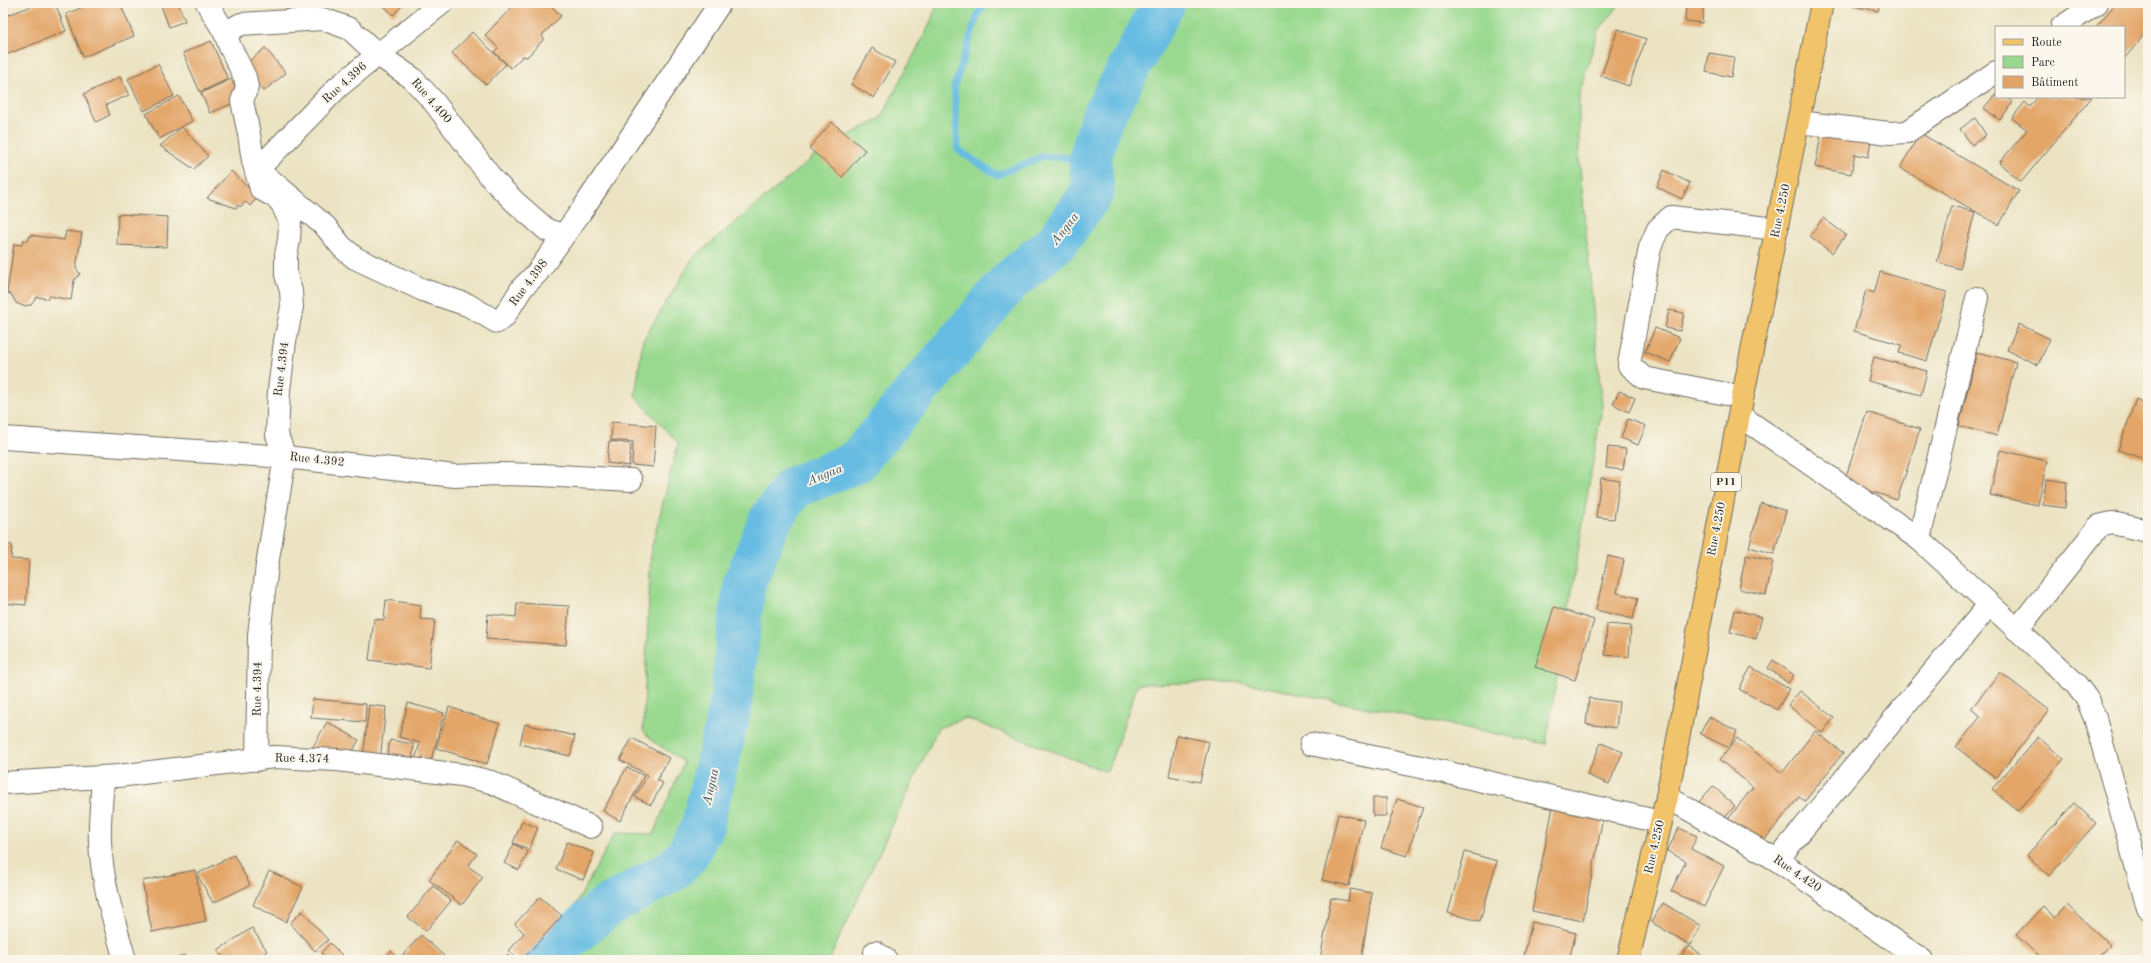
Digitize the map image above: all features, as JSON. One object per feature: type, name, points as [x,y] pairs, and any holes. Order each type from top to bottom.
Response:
[{"type":"main road","name":"Rue 4.250","points":[[1628,960],[1667,796],[1740,406],[1822,3]]},
{"type":"street","name":"Rue 4.394","points":[[207,3],[225,33],[230,47],[245,77],[247,87],[242,100],[261,189],[277,198],[282,204],[290,222],[289,240],[286,254],[286,275],[291,291],[292,307],[285,341],[279,390],[277,435],[285,457],[267,565],[259,635],[257,760]]},
{"type":"street","name":"Rue 4.396","points":[[256,171],[338,87],[442,3]]},
{"type":"street","name":"Rue 4.398","points":[[256,171],[274,183],[326,227],[342,247],[355,258],[424,290],[468,305],[497,322],[504,317],[522,288],[537,273],[628,143],[720,3]]},
{"type":"street","points":[[2063,26],[2097,3]]},
{"type":"street","name":"Rue 4.400","points":[[225,33],[241,24],[323,19],[350,29],[377,54],[412,78],[425,92],[493,180],[515,202],[547,230],[562,236]]},
{"type":"street","points":[[1799,122],[1889,133],[1908,132],[1995,73]]},
{"type":"street","points":[[1777,229],[1671,217],[1658,229],[1650,247],[1629,365],[1644,378],[1740,406],[1919,539],[2075,683],[2087,699],[2095,718],[2148,908]]},
{"type":"street","points":[[1919,539],[1977,298]]},
{"type":"street","name":"Rue 4.392","points":[[3,438],[285,457],[455,476],[541,474],[631,480]]},
{"type":"street","points":[[2017,630],[2099,526],[2112,523],[2148,531]]},
{"type":"street","points":[[1777,860],[1989,605]]},
{"type":"street","points":[[1311,744],[1440,770],[1660,822]]},
{"type":"street","name":"Rue 4.374","points":[[3,784],[104,777],[274,757],[337,760],[462,775],[491,782],[591,827]]},
{"type":"street","points":[[104,777],[100,841],[102,864],[107,897],[125,960]]},
{"type":"street","name":"Rue 4.420","points":[[1667,796],[1777,860],[1922,960]]},
{"type":"green space","points":[[938,3],[1621,3],[1598,31],[1579,95],[1579,156],[1602,407],[1546,744],[1241,682],[1138,684],[1107,772],[965,718],[938,728],[829,960],[534,960],[556,941],[615,833],[653,834],[684,762],[654,742],[643,731],[651,550],[678,443],[635,396],[643,340],[693,258],[825,147],[880,119],[927,30]]},
{"type":"building","points":[[40,3],[55,3],[66,31],[3,56],[3,17]]},
{"type":"building","points":[[93,3],[120,3],[134,36],[83,57],[66,14]]},
{"type":"building","points":[[160,3],[178,3],[185,21],[169,27]]},
{"type":"building","points":[[381,3],[405,3],[393,15]]},
{"type":"building","points":[[516,3],[548,3],[561,16],[542,35],[544,39],[527,57],[523,56],[511,68],[494,52],[498,48],[485,35]]},
{"type":"building","points":[[1686,3],[1704,3],[1702,23],[1685,21]]},
{"type":"building","points":[[1854,3],[1880,3],[1878,11],[1853,6]]},
{"type":"building","points":[[2116,3],[2148,3],[2148,30],[2125,58],[2125,26],[2097,26]]},
{"type":"building","points":[[1618,29],[1646,39],[1629,86],[1601,76]]},
{"type":"building","points":[[472,32],[506,64],[486,85],[452,53]]},
{"type":"building","points":[[211,41],[228,79],[200,92],[183,53]]},
{"type":"building","points":[[265,48],[286,73],[264,91],[243,66]]},
{"type":"building","points":[[872,48],[895,62],[874,98],[851,84]]},
{"type":"building","points":[[1709,53],[1734,57],[1731,77],[1706,72]]},
{"type":"building","points":[[158,64],[174,96],[144,111],[128,79]]},
{"type":"building","points":[[120,77],[129,95],[106,105],[110,115],[96,122],[84,94]]},
{"type":"building","points":[[231,79],[241,100],[210,113],[201,93]]},
{"type":"building","points":[[1995,94],[1995,98],[2008,98],[2013,102],[2000,120],[1984,108]]},
{"type":"building","points":[[179,96],[192,121],[159,139],[146,114]]},
{"type":"building","points":[[2037,98],[2091,98],[2021,182],[1999,163],[2027,130],[2012,118],[2025,102],[2030,107]]},
{"type":"building","points":[[1975,118],[1986,135],[1972,145],[1960,129]]},
{"type":"building","points":[[832,122],[865,150],[842,177],[809,148]]},
{"type":"building","points":[[1823,125],[1872,135],[1868,157],[1855,154],[1851,174],[1815,167]]},
{"type":"building","points":[[182,127],[208,156],[194,169],[160,146]]},
{"type":"building","points":[[1920,133],[2019,191],[1999,225],[1900,168]]},
{"type":"building","points":[[1664,170],[1690,183],[1682,199],[1657,187]]},
{"type":"building","points":[[231,171],[258,197],[250,206],[246,202],[240,207],[238,205],[236,208],[207,198]]},
{"type":"building","points":[[1952,206],[1975,212],[1960,269],[1937,262]]},
{"type":"building","points":[[118,214],[168,217],[167,247],[117,245]]},
{"type":"building","points":[[1823,218],[1846,235],[1832,253],[1810,236]]},
{"type":"building","points":[[66,231],[82,233],[76,268],[80,274],[74,280],[71,300],[49,296],[48,299],[37,297],[31,305],[23,306],[16,303],[11,294],[7,293],[14,244],[22,245],[23,240],[28,241],[30,235],[64,240]]},
{"type":"building","points":[[1880,272],[1947,292],[1927,361],[1899,353],[1902,345],[1854,331],[1866,290],[1874,293]]},
{"type":"building","points":[[1669,310],[1684,313],[1680,331],[1665,328]]},
{"type":"building","points":[[2019,324],[2050,339],[2038,365],[2007,350]]},
{"type":"building","points":[[1655,328],[1680,338],[1670,362],[1645,352]]},
{"type":"building","points":[[1977,352],[2016,362],[1997,436],[1959,426]]},
{"type":"building","points":[[1874,357],[1927,371],[1921,395],[1868,381]]},
{"type":"building","points":[[1619,391],[1635,398],[1629,412],[1613,404]]},
{"type":"building","points":[[2136,399],[2148,404],[2148,460],[2118,450]]},
{"type":"building","points":[[1867,412],[1920,429],[1897,500],[1844,482]]},
{"type":"building","points":[[1628,419],[1646,426],[1638,445],[1621,438]]},
{"type":"building","points":[[612,422],[656,426],[653,467],[632,465],[633,442],[611,440]]},
{"type":"building","points":[[609,441],[631,444],[629,466],[607,463]]},
{"type":"building","points":[[1608,447],[1626,449],[1623,470],[1606,468]]},
{"type":"building","points":[[2000,450],[2047,461],[2038,505],[1990,495]]},
{"type":"building","points":[[1601,478],[1620,481],[1614,519],[1596,517]]},
{"type":"building","points":[[2046,479],[2067,482],[2065,508],[2043,505]]},
{"type":"building","points":[[1761,503],[1786,511],[1774,554],[1749,547]]},
{"type":"building","points":[[3,544],[12,545],[11,559],[29,560],[26,605],[3,603]]},
{"type":"building","points":[[1746,555],[1773,561],[1766,595],[1739,589]]},
{"type":"building","points":[[1608,556],[1624,560],[1617,593],[1638,598],[1633,619],[1596,610]]},
{"type":"building","points":[[386,600],[421,605],[420,619],[435,620],[429,668],[369,660],[374,619],[384,620]]},
{"type":"building","points":[[517,603],[569,606],[566,645],[486,639],[488,614],[516,617]]},
{"type":"building","points":[[1554,607],[1594,620],[1575,680],[1535,667]]},
{"type":"building","points":[[1735,610],[1762,617],[1756,639],[1730,632]]},
{"type":"building","points":[[1607,624],[1631,626],[1629,657],[1605,655]]},
{"type":"building","points":[[1773,660],[1794,675],[1788,683],[1768,668]]},
{"type":"building","points":[[1751,667],[1789,689],[1777,710],[1739,689]]},
{"type":"building","points":[[2000,672],[2049,710],[1996,778],[1956,747],[1981,716],[1971,709]]},
{"type":"building","points":[[1800,691],[1834,718],[1822,733],[1788,705]]},
{"type":"building","points":[[1589,698],[1619,702],[1616,728],[1586,724]]},
{"type":"building","points":[[313,699],[366,704],[365,722],[311,718]]},
{"type":"building","points":[[408,703],[444,713],[428,772],[413,767],[420,743],[399,737]]},
{"type":"building","points":[[369,705],[386,707],[379,769],[362,767]]},
{"type":"building","points":[[449,707],[500,724],[487,764],[436,748]]},
{"type":"building","points":[[1709,717],[1737,731],[1729,748],[1700,734]]},
{"type":"building","points":[[327,722],[359,740],[343,768],[311,750]]},
{"type":"building","points":[[525,724],[575,736],[570,756],[520,744]]},
{"type":"building","points":[[1815,731],[1843,753],[1805,801],[1799,797],[1758,848],[1726,822],[1753,787],[1720,760],[1737,738],[1782,773]]},
{"type":"building","points":[[1177,735],[1209,742],[1200,782],[1169,776]]},
{"type":"building","points":[[2038,737],[2064,759],[2018,811],[1992,789]]},
{"type":"building","points":[[632,738],[669,758],[657,780],[663,783],[651,805],[635,797],[648,775],[620,760]]},
{"type":"building","points":[[390,740],[414,744],[411,768],[386,764]]},
{"type":"building","points":[[1601,743],[1623,752],[1609,784],[1587,775]]},
{"type":"building","points":[[627,767],[644,776],[620,821],[603,811]]},
{"type":"building","points":[[1713,786],[1735,806],[1719,824],[1697,804]]},
{"type":"building","points":[[1373,798],[1386,798],[1386,816],[1373,816]]},
{"type":"building","points":[[1397,799],[1423,807],[1407,856],[1381,848]]},
{"type":"building","points":[[1554,802],[1604,812],[1583,921],[1532,911]]},
{"type":"building","points":[[2074,803],[2096,823],[2049,876],[2027,855]]},
{"type":"building","points":[[1338,814],[1364,820],[1349,886],[1322,880]]},
{"type":"building","points":[[522,821],[538,828],[529,849],[513,843]]},
{"type":"building","points":[[1679,828],[1697,836],[1691,849],[1724,866],[1704,907],[1671,891],[1686,861],[1667,851]]},
{"type":"building","points":[[458,840],[477,854],[468,866],[483,877],[462,905],[429,880]]},
{"type":"building","points":[[567,842],[594,853],[583,880],[556,869]]},
{"type":"building","points":[[514,844],[528,852],[519,870],[504,863]]},
{"type":"building","points":[[1465,852],[1497,861],[1480,921],[1448,913]]},
{"type":"building","points":[[234,855],[250,885],[213,903],[197,874]]},
{"type":"building","points":[[195,870],[206,921],[152,932],[142,881]]},
{"type":"building","points":[[269,871],[303,887],[286,922],[253,905]]},
{"type":"building","points":[[433,886],[451,901],[426,931],[408,917]]},
{"type":"building","points":[[1350,889],[1372,893],[1361,960],[1320,960],[1331,898],[1348,901]]},
{"type":"building","points":[[540,897],[562,916],[522,960],[519,960],[509,951],[524,933],[515,924]]},
{"type":"building","points":[[1663,903],[1701,926],[1690,945],[1651,922]]},
{"type":"building","points":[[2067,905],[2110,945],[2096,960],[2043,960],[2016,935],[2043,906],[2055,918]]},
{"type":"building","points":[[302,911],[328,940],[315,951],[290,923]]},
{"type":"building","points":[[1532,922],[1576,933],[1569,960],[1523,960]]},
{"type":"building","points":[[252,928],[267,951],[254,960],[224,960],[218,950]]},
{"type":"building","points":[[421,935],[444,956],[440,960],[383,960],[391,951],[399,959]]},
{"type":"building","points":[[330,943],[347,960],[328,960],[321,953]]},
{"type":"building","points":[[1689,946],[1707,960],[1678,960]]},
{"type":"building","points":[[184,955],[186,960],[171,960]]},
{"type":"building","points":[[507,955],[513,960],[503,960]]},
{"type":"waterway","points":[[986,3],[978,14],[954,87],[958,150],[997,175],[1044,156],[1090,160]]},
{"type":"waterway","name":"Angaa","points":[[543,960],[606,907],[672,871],[686,857],[702,827],[730,709],[744,584],[769,522],[793,488],[856,462],[1011,280],[1057,242],[1093,191],[1090,160],[1101,120],[1164,3]]}]
